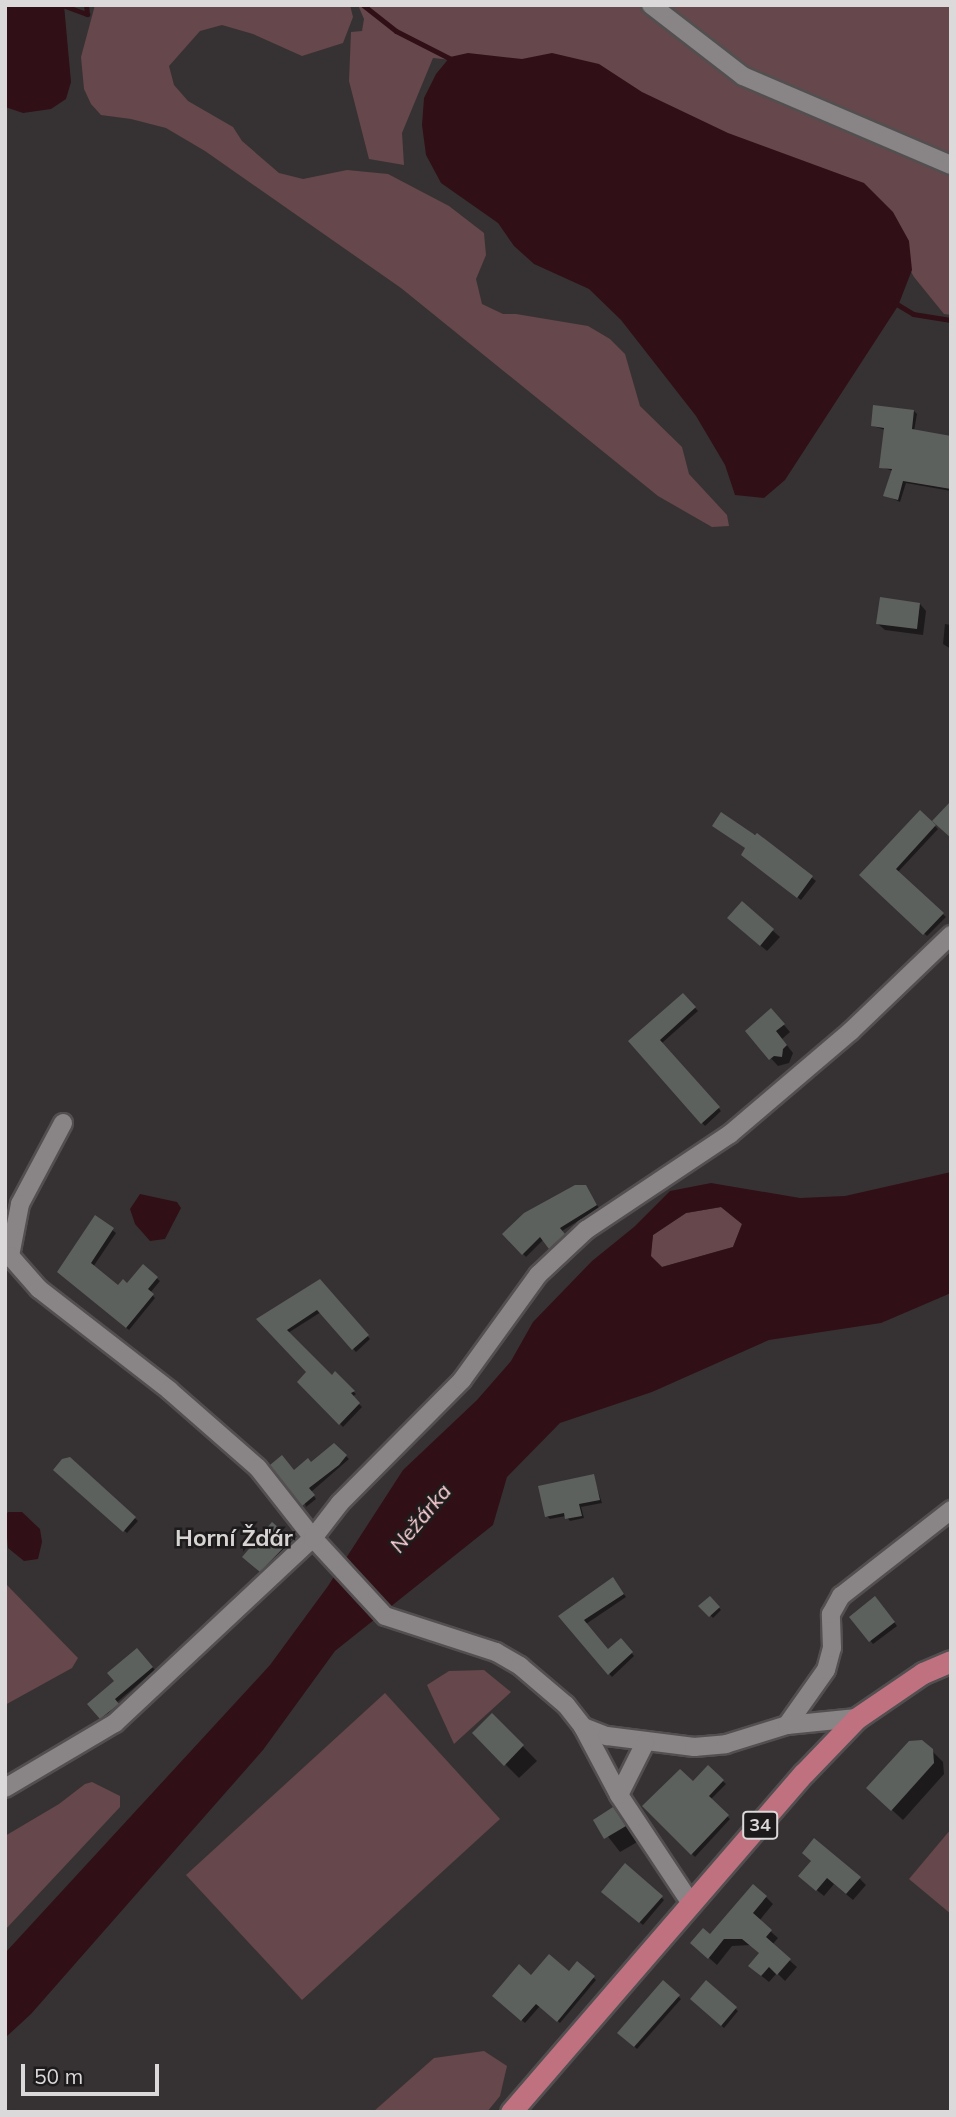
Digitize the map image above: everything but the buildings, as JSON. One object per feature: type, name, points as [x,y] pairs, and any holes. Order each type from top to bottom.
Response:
[{"type":"main road","name":"34","points":[[511,2112],[804,1773],[857,1718],[923,1673],[951,1661]]},
{"type":"street","points":[[652,5],[743,76],[951,165]]},
{"type":"street","points":[[5,1788],[115,1723],[313,1538],[340,1503],[462,1380],[538,1275],[586,1230],[730,1134],[851,1031],[951,935]]},
{"type":"street","points":[[63,1123],[20,1204],[10,1256],[39,1289],[170,1390],[258,1468],[313,1538],[385,1616],[496,1652],[520,1666],[566,1705],[583,1727],[619,1795],[692,1905]]},
{"type":"street","points":[[787,1725],[826,1671],[832,1648],[831,1614],[841,1597],[951,1510]]},
{"type":"street","points":[[583,1727],[607,1736],[645,1743],[694,1747],[726,1744],[787,1725],[857,1718]]},
{"type":"street","points":[[619,1795],[645,1743]]},
{"type":"shaded area","points":[[95,5],[350,5],[353,17],[343,43],[302,56],[253,34],[222,25],[200,31],[169,66],[174,85],[188,101],[233,127],[242,141],[279,173],[303,179],[347,170],[388,174],[449,206],[484,233],[486,255],[476,279],[482,304],[503,314],[588,326],[610,339],[625,354],[640,406],[682,447],[689,474],[727,515],[729,526],[712,527],[658,496],[401,288],[205,151],[166,128],[101,115],[91,104],[84,89],[81,57]]},
{"type":"shaded area","points":[[358,5],[951,5],[951,315],[944,314],[914,277],[874,206],[582,73],[433,58],[402,133],[404,165],[369,159],[349,81],[351,32],[362,31],[364,19]]},
{"type":"shaded area","points":[[721,1207],[742,1224],[733,1247],[662,1267],[650,1256],[653,1235],[686,1213]]},
{"type":"shaded area","points":[[5,1583],[78,1658],[72,1668],[5,1705]]},
{"type":"shaded area","points":[[484,1670],[511,1692],[454,1744],[427,1685],[449,1671]]},
{"type":"shaded area","points":[[385,1693],[500,1819],[302,2000],[186,1875]]},
{"type":"shaded area","points":[[92,1782],[120,1796],[120,1807],[5,1930],[5,1836]]},
{"type":"shaded area","points":[[951,1829],[951,1914],[909,1879]]},
{"type":"shaded area","points":[[484,2051],[507,2066],[500,2096],[487,2112],[373,2112],[434,2058]]},
{"type":"water","points":[[5,5],[64,5],[71,82],[66,99],[51,109],[23,113],[5,107]]},
{"type":"water","points":[[468,53],[522,59],[552,53],[599,64],[642,92],[728,133],[864,183],[893,212],[909,241],[912,270],[898,306],[785,480],[764,498],[735,495],[725,465],[696,416],[621,320],[589,289],[534,264],[514,246],[498,223],[441,183],[426,155],[422,125],[424,98],[436,74],[450,57]]},
{"type":"water","name":"Nežárka","points":[[951,1172],[951,1293],[881,1323],[769,1340],[652,1392],[560,1423],[507,1477],[493,1525],[335,1651],[263,1750],[31,2014],[5,2038],[5,1953],[270,1665],[328,1586],[403,1470],[477,1400],[511,1361],[533,1322],[592,1261],[634,1227],[670,1191],[711,1183],[800,1198],[845,1196]],"holes":[[[721,1207],[742,1224],[733,1247],[662,1267],[651,1256],[653,1235],[686,1213]]]},
{"type":"water","points":[[140,1194],[177,1202],[181,1208],[165,1239],[150,1241],[135,1224],[130,1209]]},
{"type":"water","points":[[8,1512],[22,1512],[40,1529],[42,1542],[38,1559],[24,1561],[8,1548],[5,1516]]},
{"type":"waterway","points":[[62,5],[87,14],[86,5]]},
{"type":"waterway","points":[[363,5],[396,31],[455,61]]},
{"type":"waterway","points":[[895,303],[913,314],[951,320]]},
{"type":"district","name":"Horní Žďár","points":[[234,1538]]}]
